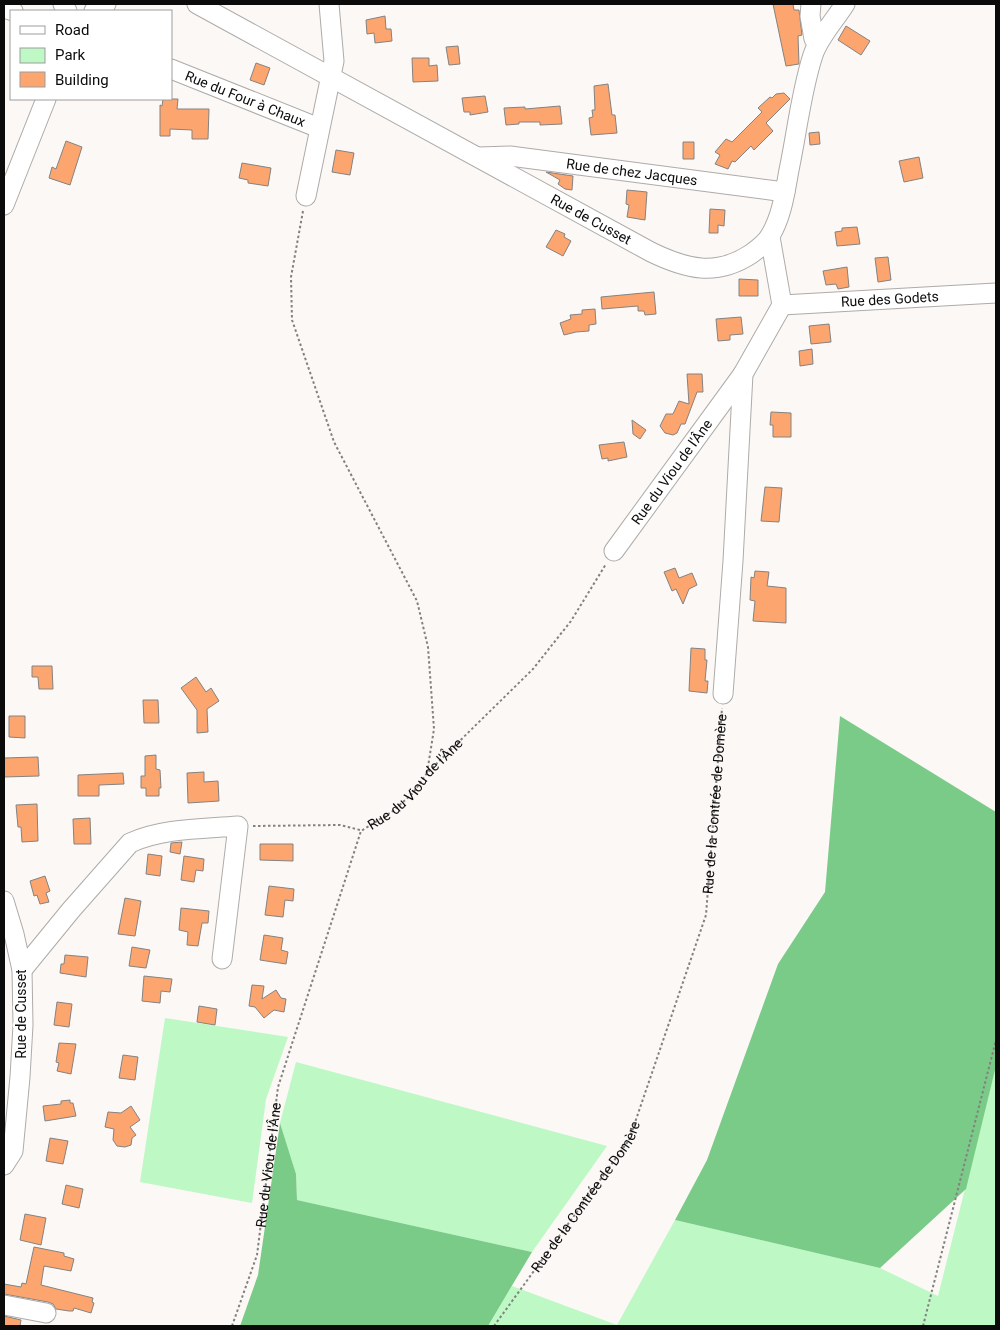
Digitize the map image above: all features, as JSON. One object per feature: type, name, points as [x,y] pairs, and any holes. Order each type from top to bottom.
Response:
[{"type":"street","name":"Rue de Cusset","points":[[197,4],[332,76],[651,252],[691,268],[715,268],[739,262],[758,249],[770,237],[779,216],[785,192],[813,55],[818,42],[846,4]]},
{"type":"street","points":[[306,196],[334,62],[329,4]]},
{"type":"street","points":[[811,4],[810,16],[814,39],[818,42]]},
{"type":"street","name":"Rue du Four à Chaux","points":[[172,69],[320,128]]},
{"type":"street","points":[[4,205],[46,100]]},
{"type":"street","name":"Rue de chez Jacques","points":[[479,157],[510,156],[785,192]]},
{"type":"street","points":[[770,237],[782,304]]},
{"type":"street","name":"Rue des Godets","points":[[782,304],[996,293]]},
{"type":"street","name":"Rue de la Contrée de Domère","points":[[723,694],[733,561],[743,374],[782,304]]},
{"type":"street","name":"Rue du Viou de l'Âne","points":[[614,551],[743,374]]},
{"type":"street","points":[[22,970],[71,910],[130,843],[141,838],[169,832],[238,826],[222,959]]},
{"type":"street","name":"Rue de Cusset","points":[[4,901],[22,970],[23,1025],[13,1151],[4,1165]]},
{"type":"street","name":"Rue de Cusset","points":[[4,1152],[15,1130]]},
{"type":"street","points":[[4,1305],[46,1313]]},
{"type":"path","points":[[306,196],[291,276],[292,320],[334,442],[416,601],[428,647],[434,729],[427,773]]},
{"type":"path","name":"Rue du Viou de l'Âne","points":[[232,1326],[256,1255],[278,1086],[361,831],[393,811],[413,793],[427,773],[533,669],[570,621],[614,551]]},
{"type":"path","name":"Rue de la Contrée de Domère","points":[[494,1326],[628,1140],[706,915],[723,694]]},
{"type":"path","points":[[238,826],[340,825],[361,831]]},
{"type":"path","points":[[923,1326],[996,1040]]},
{"type":"green space","points":[[840,716],[996,812],[996,1066],[966,1189],[880,1268],[675,1220],[707,1160],[778,964],[825,892]]},
{"type":"green space","points":[[165,1018],[288,1037],[266,1099],[252,1203],[140,1182]]},
{"type":"green space","points":[[296,1062],[607,1146],[532,1252],[297,1200],[296,1174],[280,1123]]},
{"type":"green space","points":[[996,1066],[996,1326],[488,1326],[512,1286],[617,1325],[675,1220],[880,1268],[938,1296]]},
{"type":"green space","points":[[280,1123],[296,1174],[297,1200],[532,1252],[488,1326],[240,1326],[258,1275]]},
{"type":"building","points":[[773,4],[793,4],[794,10],[799,10],[802,35],[798,36],[799,64],[786,66]]},
{"type":"building","points":[[385,16],[386,29],[391,29],[392,41],[375,43],[374,33],[367,34],[366,20]]},
{"type":"building","points":[[846,26],[870,41],[861,55],[838,40]]},
{"type":"building","points":[[458,46],[460,64],[449,65],[446,47]]},
{"type":"building","points":[[412,58],[429,58],[429,66],[437,65],[438,81],[413,82]]},
{"type":"building","points":[[256,63],[270,68],[264,85],[250,80]]},
{"type":"building","points":[[608,84],[612,115],[615,115],[617,133],[591,135],[589,118],[593,117],[592,110],[595,110],[594,86]]},
{"type":"building","points":[[784,93],[790,99],[766,123],[773,131],[754,150],[751,146],[735,162],[732,161],[728,169],[715,164],[720,155],[715,152],[726,139],[732,142],[762,112],[758,108],[770,97],[772,98],[776,94]]},
{"type":"building","points":[[485,96],[488,112],[470,115],[470,112],[464,112],[462,98]]},
{"type":"building","points":[[178,99],[177,109],[209,109],[208,139],[192,139],[192,130],[170,129],[170,136],[160,136],[160,105],[162,106],[163,100]]},
{"type":"building","points":[[560,106],[562,124],[540,125],[540,122],[519,122],[519,124],[506,125],[504,108],[525,107],[525,109]]},
{"type":"building","points":[[819,132],[820,144],[810,145],[809,133]]},
{"type":"building","points":[[66,141],[82,147],[70,185],[49,178],[52,167],[56,169]]},
{"type":"building","points":[[683,142],[694,142],[694,159],[683,159]]},
{"type":"building","points":[[336,150],[354,153],[350,175],[332,172]]},
{"type":"building","points":[[919,157],[923,178],[904,182],[899,161]]},
{"type":"building","points":[[242,163],[271,168],[268,186],[248,183],[248,180],[239,178]]},
{"type":"building","points":[[546,172],[573,176],[572,190],[565,189],[558,184],[560,180]]},
{"type":"building","points":[[627,190],[647,192],[645,220],[627,217],[629,205],[626,204]]},
{"type":"building","points":[[710,209],[725,210],[724,226],[718,225],[718,233],[709,233]]},
{"type":"building","points":[[857,227],[860,244],[837,246],[835,232],[842,231],[842,228]]},
{"type":"building","points":[[556,230],[565,234],[564,237],[571,241],[563,256],[546,247]]},
{"type":"building","points":[[888,257],[891,280],[878,282],[875,258]]},
{"type":"building","points":[[847,267],[849,287],[838,289],[836,284],[826,285],[823,271]]},
{"type":"building","points":[[739,279],[758,280],[758,296],[739,296]]},
{"type":"building","points":[[654,292],[656,314],[645,315],[644,311],[638,311],[638,306],[602,309],[601,297]]},
{"type":"building","points":[[595,309],[596,324],[589,325],[589,331],[564,335],[560,323],[571,319],[570,315],[582,314],[582,310]]},
{"type":"building","points":[[741,317],[743,334],[730,335],[730,340],[718,341],[716,319]]},
{"type":"building","points":[[829,324],[831,342],[811,344],[809,326]]},
{"type":"building","points":[[812,349],[813,364],[800,366],[799,351]]},
{"type":"building","points":[[687,374],[702,374],[703,392],[697,392],[685,424],[681,424],[677,433],[673,435],[665,433],[660,426],[666,414],[673,414],[679,401],[689,404]]},
{"type":"building","points":[[771,412],[791,413],[791,437],[773,437],[773,425],[770,425]]},
{"type":"building","points":[[632,420],[646,430],[640,439],[633,434]]},
{"type":"building","points":[[624,442],[627,457],[608,461],[608,458],[602,459],[599,445]]},
{"type":"building","points":[[765,487],[782,488],[779,522],[761,521]]},
{"type":"building","points":[[675,568],[679,578],[692,573],[697,585],[689,589],[683,604],[676,589],[672,591],[664,572]]},
{"type":"building","points":[[755,571],[769,572],[767,586],[786,588],[786,623],[753,621],[755,601],[750,600],[751,577],[754,578]]},
{"type":"building","points":[[691,648],[705,649],[705,660],[707,660],[705,681],[708,681],[707,693],[689,691]]},
{"type":"building","points":[[32,666],[52,666],[53,689],[39,689],[38,677],[32,677]]},
{"type":"building","points":[[196,677],[206,692],[211,688],[219,701],[207,709],[208,732],[197,733],[197,710],[181,688]]},
{"type":"building","points":[[143,700],[158,700],[159,723],[144,723]]},
{"type":"building","points":[[9,716],[25,716],[25,738],[9,737]]},
{"type":"building","points":[[156,755],[156,769],[160,770],[161,788],[159,788],[159,796],[146,796],[146,788],[141,788],[141,776],[145,776],[145,756]]},
{"type":"building","points":[[38,757],[39,776],[4,777],[4,758]]},
{"type":"building","points":[[204,772],[204,782],[218,781],[219,801],[188,803],[187,773]]},
{"type":"building","points":[[123,773],[124,784],[99,785],[99,796],[78,796],[78,775]]},
{"type":"building","points":[[37,804],[38,841],[22,842],[21,827],[18,827],[16,805]]},
{"type":"building","points":[[90,818],[91,844],[74,844],[73,819]]},
{"type":"building","points":[[182,842],[180,854],[170,852],[171,843]]},
{"type":"building","points":[[260,844],[293,844],[293,861],[260,860]]},
{"type":"building","points":[[148,854],[162,856],[160,876],[146,874]]},
{"type":"building","points":[[184,856],[204,859],[203,871],[196,870],[194,882],[181,880]]},
{"type":"building","points":[[45,876],[50,891],[46,893],[49,902],[40,904],[37,895],[34,896],[30,881]]},
{"type":"building","points":[[269,886],[294,889],[293,901],[285,900],[283,917],[265,915]]},
{"type":"building","points":[[125,898],[141,901],[135,936],[118,934]]},
{"type":"building","points":[[181,908],[209,911],[208,923],[202,923],[198,946],[187,945],[188,932],[179,930]]},
{"type":"building","points":[[264,935],[283,938],[281,950],[288,952],[286,964],[260,960]]},
{"type":"building","points":[[132,947],[150,950],[146,968],[129,966]]},
{"type":"building","points":[[65,955],[88,957],[86,977],[60,973]]},
{"type":"building","points":[[144,976],[172,979],[170,992],[161,991],[160,1003],[142,1001]]},
{"type":"building","points":[[252,985],[264,986],[262,999],[276,990],[281,998],[286,999],[284,1012],[274,1010],[264,1018],[255,1007],[249,1006]]},
{"type":"building","points":[[57,1002],[72,1004],[69,1027],[54,1025]]},
{"type":"building","points":[[199,1006],[217,1009],[215,1025],[197,1022]]},
{"type":"building","points":[[59,1043],[76,1044],[71,1074],[57,1071],[59,1063],[56,1062]]},
{"type":"building","points":[[123,1055],[138,1057],[135,1080],[119,1078]]},
{"type":"building","points":[[70,1100],[70,1103],[73,1103],[76,1116],[45,1121],[43,1106],[61,1104],[61,1101]]},
{"type":"building","points":[[131,1106],[140,1120],[130,1127],[136,1135],[132,1138],[131,1145],[125,1147],[117,1146],[113,1140],[114,1129],[105,1127],[108,1112],[121,1113]]},
{"type":"building","points":[[50,1138],[68,1141],[63,1164],[46,1161]]},
{"type":"building","points":[[66,1185],[83,1189],[79,1208],[62,1204]]},
{"type":"building","points":[[25,1214],[46,1218],[41,1245],[20,1240]]},
{"type":"building","points":[[34,1247],[64,1253],[64,1256],[74,1259],[71,1271],[44,1266],[41,1285],[93,1298],[92,1302],[94,1303],[91,1313],[74,1308],[73,1311],[56,1309],[53,1304],[48,1302],[4,1294],[4,1284],[21,1287],[22,1283],[26,1284]]},
{"type":"building","points":[[4,1316],[21,1320],[20,1326],[4,1326]]}]
